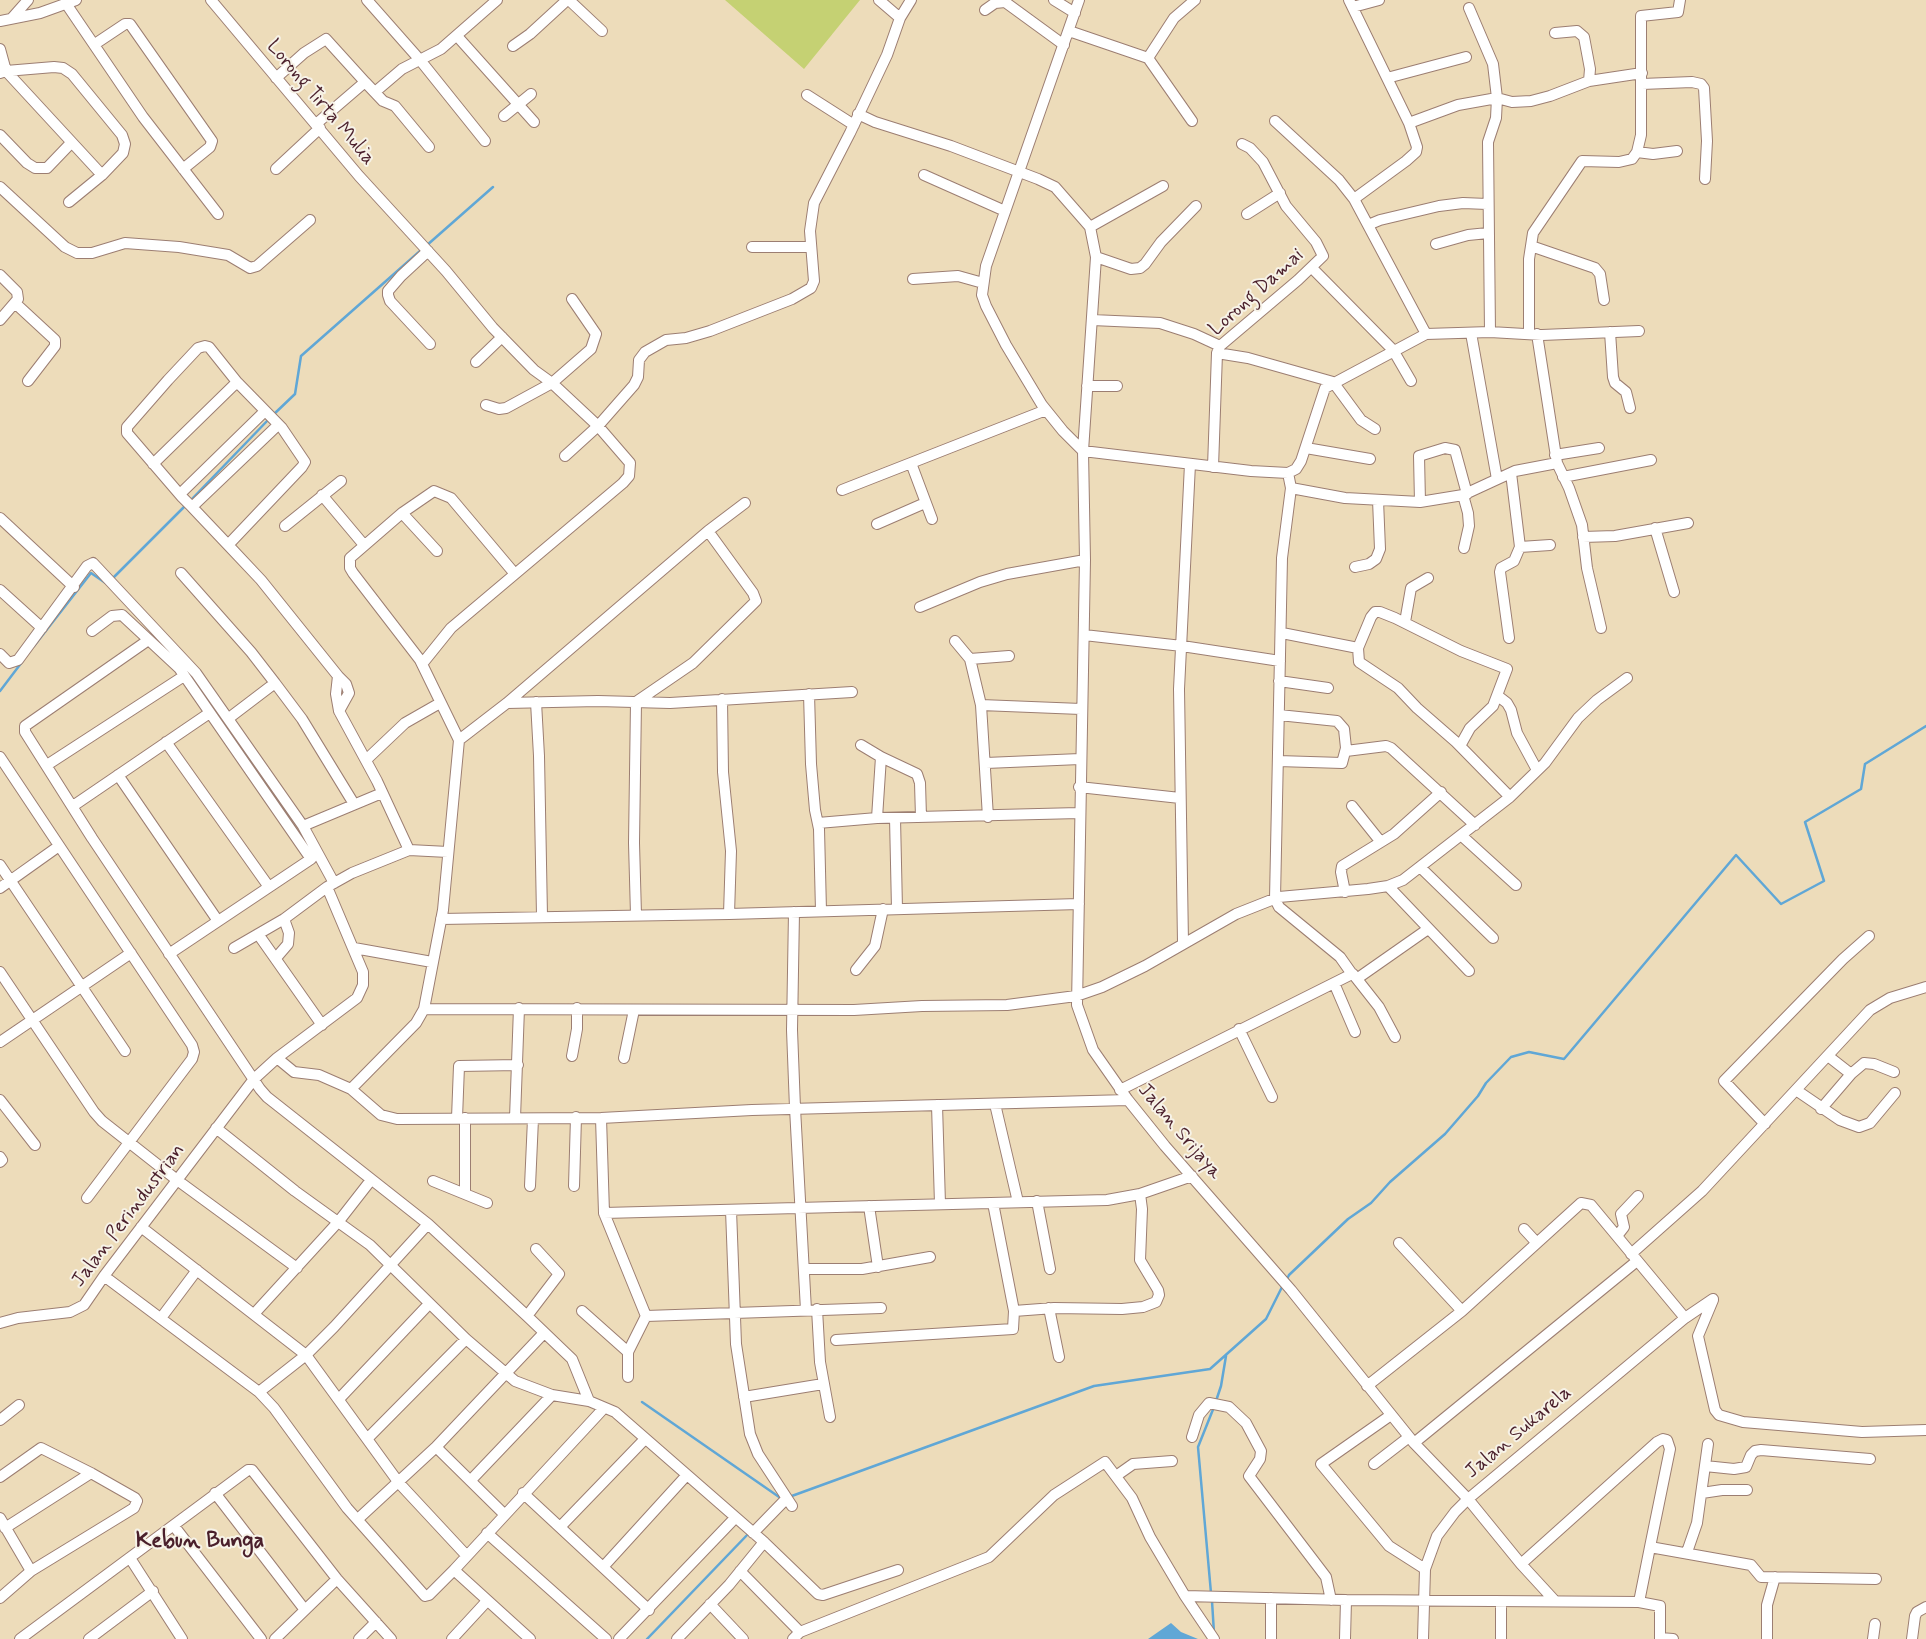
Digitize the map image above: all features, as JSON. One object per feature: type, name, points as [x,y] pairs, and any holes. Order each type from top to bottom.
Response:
[{"type":"street","points":[[12,18],[28,0]]},
{"type":"street","points":[[0,21],[67,5],[76,0]]},
{"type":"street","name":"Lorong Tirta Mulia","points":[[211,0],[358,176],[425,247],[502,337],[534,370],[552,383],[598,426],[630,463],[629,476],[451,628],[422,664]]},
{"type":"street","points":[[367,0],[420,60],[485,141]]},
{"type":"street","points":[[375,92],[402,69],[441,49],[498,0]]},
{"type":"street","points":[[513,46],[530,34],[568,0],[602,31]]},
{"type":"street","points":[[879,0],[900,18]]},
{"type":"street","points":[[565,456],[598,426],[634,385],[638,377],[639,360],[645,352],[666,340],[686,338],[710,331],[792,299],[812,288],[814,281],[810,230],[814,203],[854,125],[887,55],[900,18],[911,0]]},
{"type":"street","points":[[1054,0],[1075,13]]},
{"type":"street","points":[[1079,0],[986,266],[982,295],[1006,345],[1046,410],[1083,451],[1213,467],[1288,473],[1296,468],[1306,448],[1322,395],[1326,388],[1333,382],[1426,334],[1490,332],[1533,334],[1639,331]]},
{"type":"street","points":[[1148,58],[1174,18],[1195,0]]},
{"type":"street","points":[[1354,199],[1416,152],[1416,142],[1409,123],[1351,4],[1379,0]]},
{"type":"street","points":[[1601,628],[1587,568],[1582,526],[1556,459],[1533,334],[1529,258],[1533,232],[1582,161],[1619,162],[1632,159],[1637,152],[1641,135],[1641,16],[1678,12],[1680,0]]},
{"type":"street","points":[[985,10],[995,4],[1005,2],[1064,45]]},
{"type":"street","points":[[67,5],[143,117],[218,214]]},
{"type":"street","points":[[1469,8],[1492,64],[1497,98],[1496,118],[1488,142],[1490,332]]},
{"type":"street","points":[[95,44],[125,24],[130,24],[212,141],[210,147],[183,169]]},
{"type":"street","points":[[1069,31],[1148,58],[1192,121]]},
{"type":"street","points":[[1555,33],[1577,31],[1584,37],[1590,69],[1589,81]]},
{"type":"street","points":[[457,36],[534,122]]},
{"type":"street","points":[[276,78],[310,48],[326,39],[386,103],[395,106],[429,147]]},
{"type":"street","points":[[0,49],[3,72],[102,175]]},
{"type":"street","points":[[1387,78],[1466,57]]},
{"type":"street","points":[[3,72],[54,67],[63,68],[72,74],[122,135],[125,144],[123,153],[102,175],[69,202]]},
{"type":"street","points":[[1409,123],[1458,105],[1497,98],[1512,102],[1531,101],[1589,81],[1642,79],[1692,82],[1701,84],[1704,88],[1707,141],[1705,179]]},
{"type":"street","points":[[276,169],[365,82]]},
{"type":"street","points":[[504,116],[532,94]]},
{"type":"street","points":[[807,95],[854,125]]},
{"type":"street","points":[[858,114],[875,122],[951,146],[1055,187],[1090,227],[1162,186]]},
{"type":"street","points":[[1275,121],[1339,180],[1354,199],[1426,334]]},
{"type":"street","points":[[0,135],[27,163],[35,168],[47,168],[71,143]]},
{"type":"street","name":"Lorong Damai","points":[[1213,467],[1219,350],[1322,258],[1322,253],[1316,242],[1286,206],[1263,162],[1250,148],[1242,144]]},
{"type":"street","points":[[1637,152],[1653,154],[1677,151]]},
{"type":"street","points":[[924,175],[1005,211]]},
{"type":"street","points":[[0,187],[65,247],[77,253],[92,253],[125,243],[180,247],[228,255],[250,268],[257,266],[310,220]]},
{"type":"street","points":[[1247,214],[1280,193]]},
{"type":"street","points":[[1368,225],[1380,220],[1439,206],[1463,202],[1488,204]]},
{"type":"street","points":[[1096,256],[1131,268],[1140,268],[1160,242],[1196,206]]},
{"type":"street","name":"Jalan Srijaya","points":[[1090,227],[1096,256],[1083,451],[1085,560],[1076,996],[1093,1050],[1120,1090],[1290,1290],[1367,1386]]},
{"type":"street","points":[[1436,244],[1468,236],[1488,234]]},
{"type":"street","points":[[752,246],[810,247]]},
{"type":"street","points":[[1531,246],[1595,268],[1600,274],[1604,300]]},
{"type":"street","points":[[425,247],[388,291],[388,295],[390,300],[430,344]]},
{"type":"street","points":[[1312,268],[1393,350],[1411,381]]},
{"type":"street","points":[[0,275],[17,292],[18,298],[0,320]]},
{"type":"street","points":[[912,279],[958,276],[983,283]]},
{"type":"street","points":[[486,405],[499,409],[506,408],[552,383],[591,349],[595,340],[594,330],[572,299]]},
{"type":"street","points":[[15,303],[55,340],[55,346],[28,381]]},
{"type":"street","points":[[1092,320],[1160,323],[1194,334],[1219,350],[1333,382],[1361,420],[1375,429]]},
{"type":"street","points":[[1610,332],[1614,383],[1626,392],[1630,408]]},
{"type":"street","points":[[1471,333],[1497,479]]},
{"type":"street","points":[[476,362],[502,337]]},
{"type":"street","points":[[228,545],[304,464],[304,459],[276,423],[209,347],[198,348],[127,427],[129,438],[181,495],[192,506],[228,545],[261,580],[338,676],[336,694],[339,711],[366,760],[409,850]]},
{"type":"street","points":[[153,464],[238,382]]},
{"type":"street","points":[[1087,386],[1117,386]]},
{"type":"street","points":[[842,490],[1046,410]]},
{"type":"street","points":[[181,495],[266,412]]},
{"type":"street","points":[[192,506],[276,423]]},
{"type":"street","points":[[1306,448],[1370,459]]},
{"type":"street","points":[[1420,502],[1418,456],[1445,448],[1455,450],[1468,513],[1469,526],[1464,548]]},
{"type":"street","points":[[1290,488],[1345,498],[1420,502],[1465,494],[1511,473],[1599,448]]},
{"type":"street","points":[[1563,477],[1651,460]]},
{"type":"street","points":[[911,464],[932,518]]},
{"type":"street","points":[[1183,943],[1179,689],[1190,464]]},
{"type":"street","points":[[1288,473],[1290,488],[1282,558],[1282,633],[1279,681],[1275,899],[1279,907],[1340,958],[1379,1007],[1395,1038]]},
{"type":"street","points":[[1509,638],[1500,572],[1501,568],[1514,560],[1520,547],[1511,473]]},
{"type":"street","points":[[285,526],[341,481]]},
{"type":"street","points":[[351,1089],[416,1022],[424,1009],[441,919],[460,740],[422,664],[350,568],[350,558],[429,492],[441,492],[451,498],[515,574]]},
{"type":"street","points":[[322,495],[364,545]]},
{"type":"street","points":[[1355,567],[1369,564],[1376,559],[1380,549],[1378,500]]},
{"type":"street","points":[[460,740],[507,703],[708,532],[745,503]]},
{"type":"street","points":[[877,524],[925,503]]},
{"type":"street","points":[[402,513],[437,550]]},
{"type":"street","points":[[0,518],[74,587]]},
{"type":"street","points":[[1583,537],[1615,536],[1688,524]]},
{"type":"street","points":[[1656,528],[1674,592]]},
{"type":"street","points":[[636,702],[693,663],[756,601],[753,593],[708,532]]},
{"type":"street","points":[[1520,547],[1550,545]]},
{"type":"street","points":[[920,607],[1007,574],[1085,560]]},
{"type":"street","points":[[0,654],[9,663],[18,660],[74,587],[89,564],[93,563],[196,673],[304,826],[314,855]]},
{"type":"street","points":[[181,573],[251,652],[302,719],[354,804]]},
{"type":"street","points":[[1405,622],[1411,588],[1428,578]]},
{"type":"street","points":[[0,590],[42,628]]},
{"type":"street","points":[[1460,746],[1470,728],[1493,706],[1507,669],[1462,651],[1405,622],[1375,612],[1358,648],[1360,662],[1398,688],[1417,708],[1460,746],[1510,797]]},
{"type":"street","points":[[92,631],[112,616],[122,615],[127,618],[147,641],[184,676],[208,714],[314,855]]},
{"type":"street","points":[[1282,633],[1358,648]]},
{"type":"street","points":[[1084,635],[1182,646],[1280,661]]},
{"type":"street","points":[[147,641],[25,726],[25,732],[169,954],[267,1097],[428,1224],[527,1316],[543,1334],[572,1359],[589,1401]]},
{"type":"street","points":[[955,641],[970,659],[981,706],[988,817]]},
{"type":"street","points":[[970,659],[1008,656]]},
{"type":"street","points":[[47,765],[184,676]]},
{"type":"street","points":[[424,1009],[577,1008],[793,1012],[1007,1005],[1076,996],[1102,987],[1136,970],[1236,914],[1275,899],[1388,886],[1403,880],[1422,868],[1510,797],[1537,770],[1578,718],[1597,700],[1627,678]]},
{"type":"street","points":[[1279,681],[1328,688]]},
{"type":"street","points":[[229,718],[275,683]]},
{"type":"street","points":[[507,703],[670,703],[852,692]]},
{"type":"street","points":[[809,694],[810,764],[818,823],[821,911]]},
{"type":"street","points":[[1498,696],[1511,710],[1517,733],[1537,770]]},
{"type":"street","points":[[722,699],[724,772],[731,851],[729,914]]},
{"type":"street","points":[[536,702],[542,916]]},
{"type":"street","points":[[636,702],[634,843],[636,915]]},
{"type":"street","points":[[366,760],[405,723],[440,703]]},
{"type":"street","points":[[981,706],[1081,709]]},
{"type":"street","points":[[73,806],[208,714]]},
{"type":"street","points":[[1278,761],[1336,764],[1342,763],[1346,751],[1344,729],[1337,722],[1279,715]]},
{"type":"street","points":[[166,742],[269,887]]},
{"type":"street","points":[[861,744],[881,757],[917,774],[920,782],[921,817]]},
{"type":"street","points":[[1346,751],[1386,746],[1390,748],[1420,777],[1441,792],[1475,825]]},
{"type":"street","points":[[0,757],[192,1045],[194,1052],[192,1059],[87,1198]]},
{"type":"street","points":[[877,818],[881,757]]},
{"type":"street","points":[[986,763],[1080,759]]},
{"type":"street","points":[[118,774],[218,921]]},
{"type":"street","points":[[1080,787],[1180,798]]},
{"type":"street","points":[[1345,892],[1341,872],[1342,866],[1394,834],[1441,792]]},
{"type":"street","points":[[304,826],[382,793]]},
{"type":"street","points":[[1352,806],[1380,841]]},
{"type":"street","points":[[818,823],[877,818],[988,817],[1079,813]]},
{"type":"street","points":[[895,818],[897,909]]},
{"type":"street","points":[[1462,836],[1516,885]]},
{"type":"street","points":[[0,888],[59,846]]},
{"type":"street","points":[[234,948],[284,919],[331,885],[352,873],[409,850],[448,852]]},
{"type":"street","points":[[169,954],[314,855]]},
{"type":"street","name":"Jalan Perindustrian","points":[[0,1324],[18,1318],[76,1310],[84,1305],[254,1079],[277,1058],[322,1026],[361,992],[363,972],[331,885],[314,855]]},
{"type":"street","points":[[0,865],[125,1051]]},
{"type":"street","points":[[1422,868],[1492,938]]},
{"type":"street","points":[[1388,886],[1469,971]]},
{"type":"street","points":[[441,919],[729,914],[1079,904]]},
{"type":"street","points":[[856,970],[875,946],[884,909]]},
{"type":"street","points":[[794,912],[793,1012],[795,1108],[806,1310]]},
{"type":"street","points":[[276,958],[288,944],[289,933],[284,919]]},
{"type":"street","points":[[1120,1090],[1239,1029],[1334,983],[1355,976],[1428,929]]},
{"type":"street","points":[[258,934],[322,1026]]},
{"type":"street","points":[[1765,1124],[1724,1081],[1843,959],[1869,936]]},
{"type":"street","points":[[354,948],[432,962]]},
{"type":"street","points":[[0,1042],[131,953]]},
{"type":"street","points":[[0,972],[94,1112],[178,1180],[297,1268]]},
{"type":"street","points":[[1334,983],[1355,1032]]},
{"type":"street","points":[[1374,1464],[1412,1440],[1634,1258],[1702,1191],[1876,1005],[1926,988]]},
{"type":"street","points":[[515,1118],[519,1008]]},
{"type":"street","points":[[572,1056],[577,1029],[577,1008]]},
{"type":"street","points":[[624,1058],[634,1010]]},
{"type":"street","points":[[1239,1029],[1272,1097]]},
{"type":"street","points":[[1828,1056],[1851,1074]]},
{"type":"street","points":[[277,1058],[294,1072],[319,1075],[351,1089],[381,1115],[397,1119],[601,1118],[795,1108],[1128,1100]]},
{"type":"street","points":[[1821,1109],[1851,1074],[1864,1063],[1874,1064],[1894,1072]]},
{"type":"street","points":[[465,1194],[460,1066],[518,1065]]},
{"type":"street","points":[[1796,1090],[1821,1109],[1854,1126],[1864,1126],[1870,1123],[1895,1093]]},
{"type":"street","points":[[0,1100],[35,1145]]},
{"type":"street","points":[[995,1104],[1018,1202]]},
{"type":"street","points":[[937,1105],[940,1204]]},
{"type":"street","points":[[574,1186],[576,1117]]},
{"type":"street","points":[[601,1118],[604,1213],[646,1316],[628,1352],[628,1377]]},
{"type":"street","points":[[530,1186],[533,1119]]},
{"type":"street","points":[[216,1128],[295,1191],[339,1222],[390,1264],[429,1304],[506,1374],[522,1385],[552,1395],[589,1401],[615,1412],[686,1476],[764,1542],[820,1595],[898,1570]]},
{"type":"street","points":[[0,1157],[2,1161],[0,1162]]},
{"type":"street","points":[[604,1213],[1106,1200],[1140,1194],[1192,1176]]},
{"type":"street","points":[[254,1314],[339,1222],[372,1180]]},
{"type":"street","points":[[433,1181],[487,1203]]},
{"type":"street","points":[[1014,1310],[1143,1308],[1158,1300],[1158,1290],[1140,1260],[1142,1209],[1140,1194]]},
{"type":"street","points":[[1617,1236],[1624,1227],[1621,1214],[1638,1196]]},
{"type":"street","points":[[1037,1201],[1050,1269]]},
{"type":"street","points":[[1555,1601],[1520,1564],[1468,1499],[1412,1440],[1367,1386],[1462,1311],[1581,1203],[1586,1202],[1591,1205],[1684,1318]]},
{"type":"street","points":[[836,1340],[1012,1330],[1014,1327],[1014,1310],[993,1203]]},
{"type":"street","points":[[869,1206],[878,1267]]},
{"type":"street","points":[[731,1210],[736,1344],[753,1444],[787,1499],[751,1532]]},
{"type":"street","points":[[259,1392],[306,1355],[428,1224]]},
{"type":"street","points":[[142,1227],[306,1355],[399,1483],[466,1555]]},
{"type":"street","points":[[1524,1229],[1536,1242]]},
{"type":"street","points":[[1399,1243],[1462,1311]]},
{"type":"street","points":[[527,1316],[559,1274],[536,1249]]},
{"type":"street","points":[[805,1269],[878,1267],[930,1256]]},
{"type":"street","points":[[161,1318],[197,1270]]},
{"type":"street","points":[[104,1276],[259,1392],[274,1408],[358,1520],[426,1596],[430,1595],[454,1570],[604,1408]]},
{"type":"street","name":"Jalan Sukarela","points":[[1423,1639],[1425,1569],[1437,1536],[1468,1499],[1684,1318],[1713,1300],[1698,1336],[1715,1410],[1719,1415],[1742,1422],[1862,1432],[1926,1430]]},
{"type":"street","points":[[339,1399],[429,1304]]},
{"type":"street","points":[[646,1316],[882,1308]]},
{"type":"street","points":[[1049,1308],[1059,1357]]},
{"type":"street","points":[[817,1309],[820,1362],[830,1417]]},
{"type":"street","points":[[582,1311],[628,1352]]},
{"type":"street","points":[[358,1520],[436,1447],[543,1334]]},
{"type":"street","points":[[368,1439],[466,1339]]},
{"type":"street","points":[[744,1397],[823,1384]]},
{"type":"street","points":[[471,1480],[552,1395]]},
{"type":"street","points":[[1192,1437],[1200,1415],[1214,1404],[1229,1407],[1246,1423],[1261,1451],[1260,1459],[1248,1475],[1326,1577],[1331,1600]]},
{"type":"street","points":[[0,1420],[19,1405]]},
{"type":"street","points":[[1391,1415],[1321,1464],[1389,1546],[1425,1569]]},
{"type":"street","points":[[560,1526],[645,1439]]},
{"type":"street","points":[[1520,1564],[1650,1448],[1663,1439],[1667,1440],[1670,1449],[1639,1602]]},
{"type":"street","points":[[1687,1552],[1697,1522],[1708,1444]]},
{"type":"street","points":[[436,1447],[504,1514]]},
{"type":"street","points":[[0,1477],[40,1448],[91,1473],[135,1498],[136,1505],[31,1572],[0,1598]]},
{"type":"street","points":[[1705,1466],[1734,1469],[1746,1467],[1755,1451],[1761,1450],[1870,1459]]},
{"type":"street","points":[[1116,1476],[1133,1464],[1172,1461]]},
{"type":"street","points":[[740,1572],[797,1636],[989,1557],[1054,1495],[1105,1462],[1132,1498],[1150,1538],[1212,1636]]},
{"type":"street","points":[[20,1639],[174,1526],[245,1470],[252,1470],[337,1579],[391,1639]]},
{"type":"street","points":[[5,1528],[91,1473]]},
{"type":"street","points":[[604,1566],[686,1476]]},
{"type":"street","points":[[1702,1493],[1722,1490],[1747,1490]]},
{"type":"street","points":[[215,1493],[305,1610]]},
{"type":"street","points":[[524,1494],[604,1566],[649,1610]]},
{"type":"street","points":[[0,1518],[31,1572]]},
{"type":"street","points":[[618,1639],[649,1610],[735,1518]]},
{"type":"street","points":[[174,1526],[261,1639]]},
{"type":"street","points":[[486,1534],[606,1639]]},
{"type":"street","points":[[677,1639],[740,1572],[764,1542]]},
{"type":"street","points":[[1650,1547],[1751,1564],[1761,1577],[1876,1580]]},
{"type":"street","points":[[130,1558],[153,1591],[181,1639]]},
{"type":"street","points":[[454,1570],[527,1638]]},
{"type":"street","points":[[1767,1639],[1767,1604],[1775,1577]]},
{"type":"street","points":[[275,1639],[337,1579]]},
{"type":"street","points":[[89,1639],[153,1591]]},
{"type":"street","points":[[1185,1596],[1331,1600],[1639,1602],[1660,1606],[1660,1639],[1673,1639]]},
{"type":"street","points":[[1271,1598],[1271,1639]]},
{"type":"street","points":[[1345,1639],[1346,1600]]},
{"type":"street","points":[[452,1639],[487,1601]]},
{"type":"street","points":[[1500,1639],[1501,1602]]},
{"type":"street","points":[[710,1604],[743,1639]]},
{"type":"street","points":[[1912,1639],[1915,1616],[1917,1612],[1926,1607]]},
{"type":"street","points":[[359,1639],[376,1622]]},
{"type":"street","points":[[1873,1639],[1876,1624]]},
{"type":"green space","points":[[725,0],[860,0],[804,69]]},
{"type":"water","points":[[1171,1623],[1181,1632],[1198,1639],[1148,1639]]},
{"type":"waterway","points":[[426,246],[493,187]]},
{"type":"waterway","points":[[273,415],[295,394],[301,356],[420,251]]},
{"type":"waterway","points":[[190,501],[269,419]]},
{"type":"waterway","points":[[112,579],[186,505]]},
{"type":"waterway","points":[[34,646],[91,573],[107,584]]},
{"type":"waterway","points":[[0,691],[22,662]]},
{"type":"waterway","points":[[1286,1281],[1289,1275],[1348,1219],[1371,1203],[1390,1182],[1445,1134],[1478,1096],[1486,1083],[1511,1057],[1529,1052],[1564,1059],[1736,855],[1781,904],[1824,881],[1805,822],[1861,789],[1865,764],[1926,726]]},
{"type":"waterway","points":[[789,1497],[1094,1386],[1210,1369],[1266,1319],[1283,1285]]},
{"type":"waterway","points":[[1216,1401],[1221,1386],[1226,1356]]},
{"type":"waterway","points":[[642,1402],[782,1499]]},
{"type":"waterway","points":[[1211,1593],[1198,1447],[1214,1407]]},
{"type":"waterway","points":[[647,1639],[750,1532]]},
{"type":"waterway","points":[[1212,1601],[1214,1633]]},
{"type":"district","name":"Kebun Bunga","points":[[200,1542]]}]
